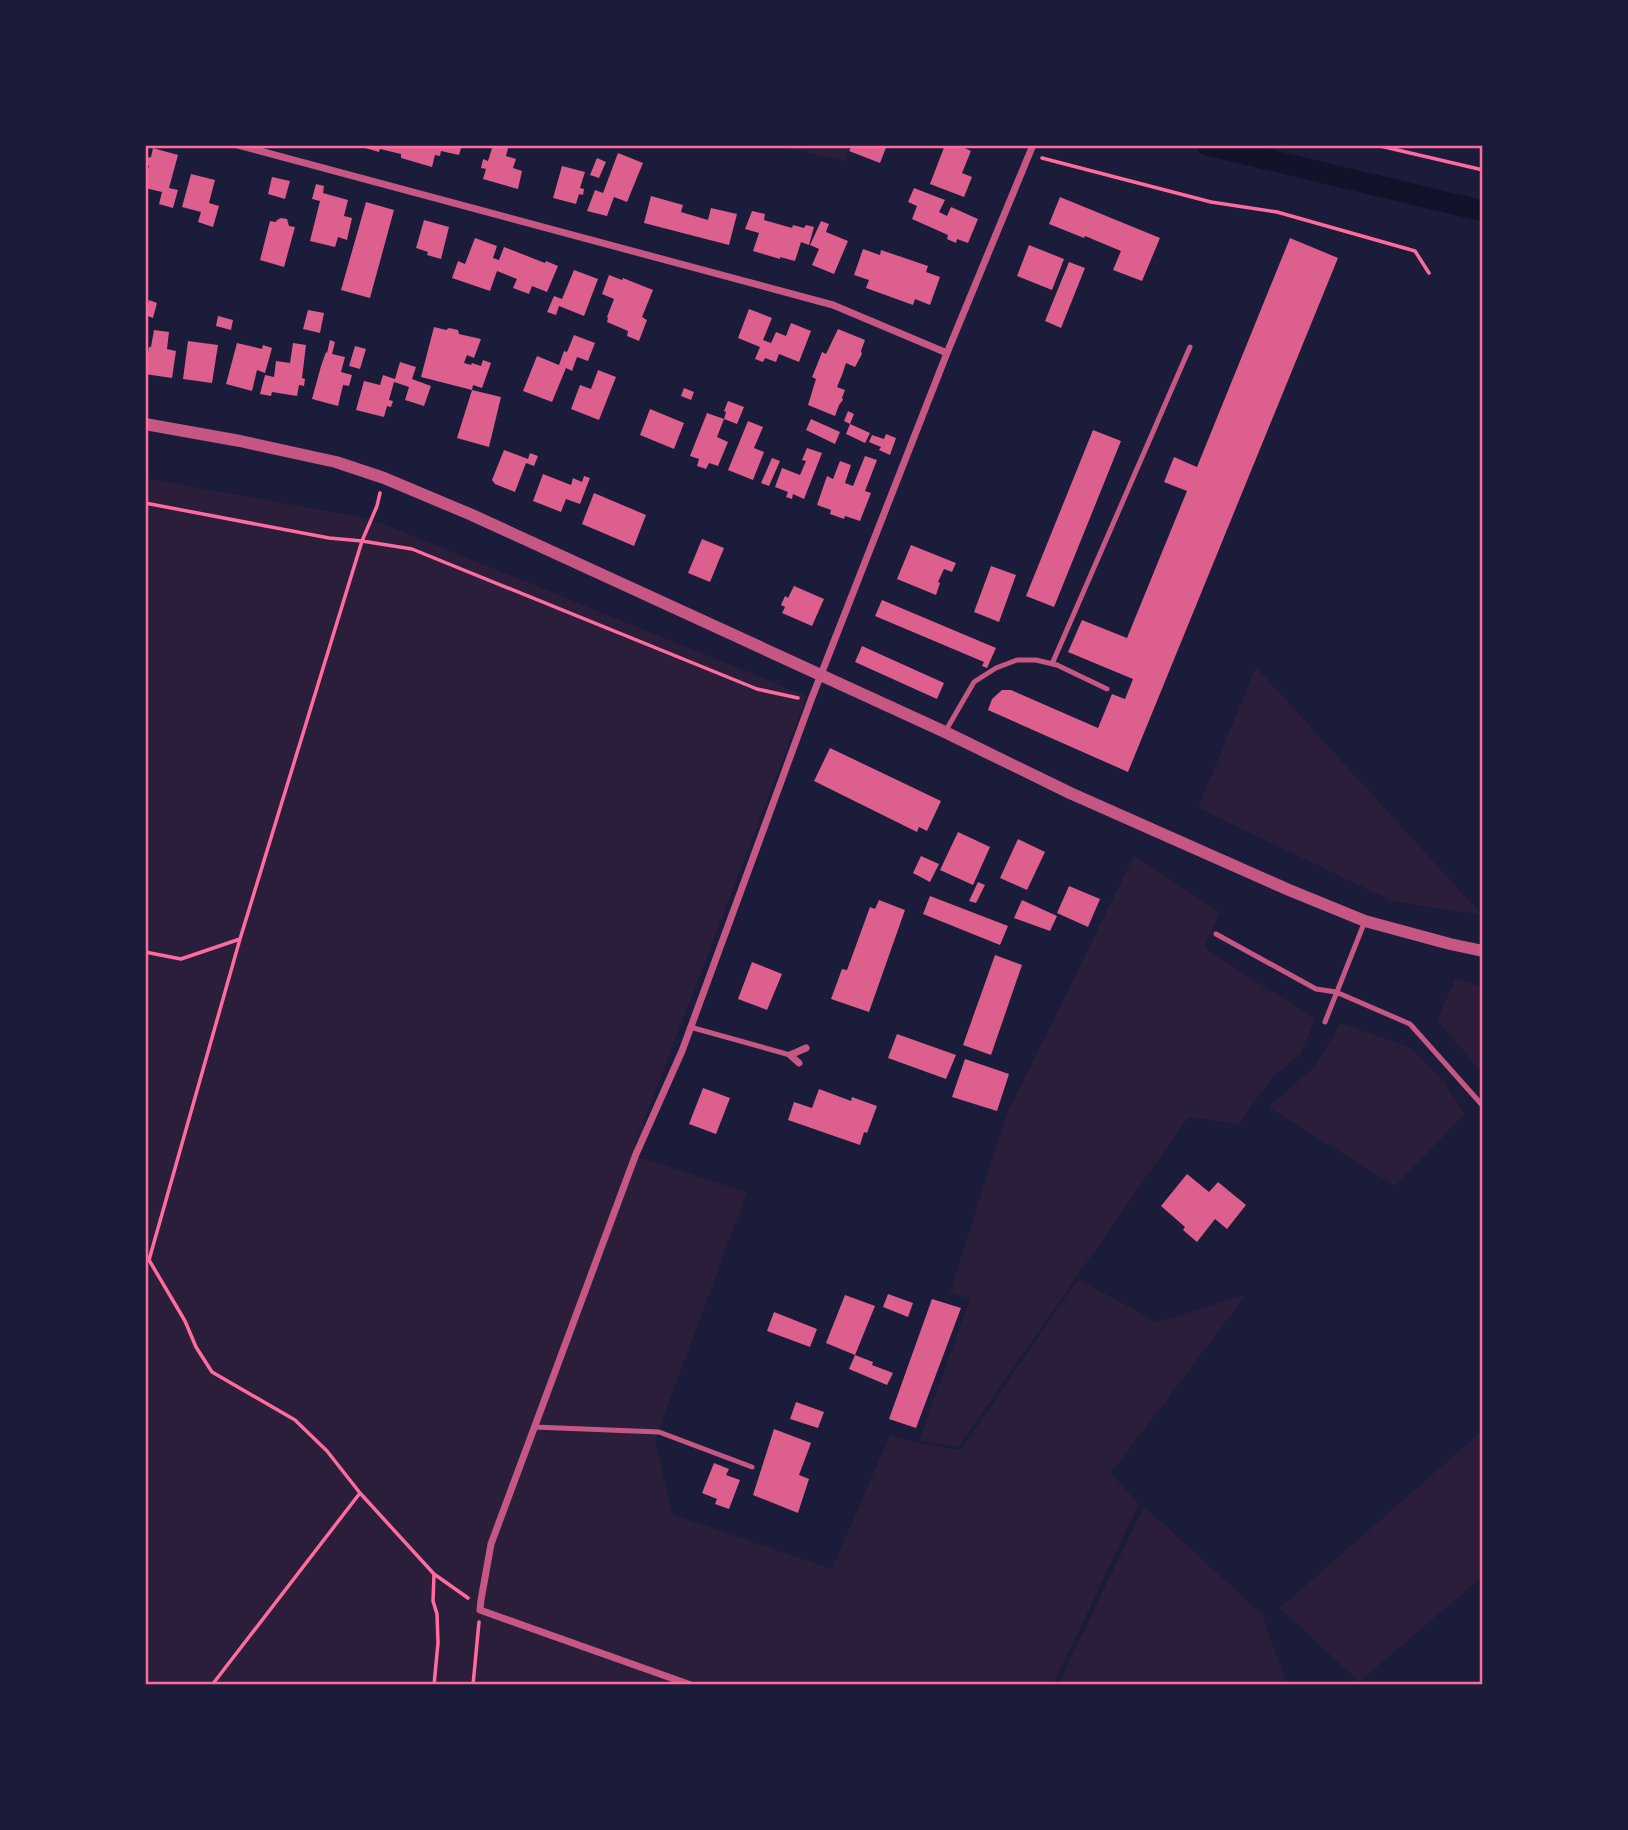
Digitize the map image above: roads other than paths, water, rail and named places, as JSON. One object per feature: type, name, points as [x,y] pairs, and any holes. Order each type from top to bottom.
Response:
[{"type":"street","points":[[238,145],[833,305],[947,353]]},
{"type":"street","points":[[691,1685],[480,1610],[491,1544],[636,1154],[682,1051],[811,701],[947,353],[1031,149]]},
{"type":"street","points":[[145,424],[240,441],[324,460],[384,478],[493,525],[945,732],[1070,793],[1289,890],[1365,921],[1483,951]]},
{"type":"street","points":[[799,1063],[790,1055],[806,1048]]},
{"type":"lane","points":[[1052,664],[1190,348]]},
{"type":"lane","points":[[945,732],[974,682],[996,668],[1017,660],[1052,664],[1107,689]]},
{"type":"lane","points":[[1325,1022],[1365,921]]},
{"type":"lane","points":[[1216,934],[1316,989],[1336,992],[1410,1024],[1483,1105]]},
{"type":"lane","points":[[690,1027],[790,1055]]},
{"type":"lane","points":[[534,1427],[659,1432],[752,1467]]},
{"type":"waterway","points":[[1207,145],[1483,211]]}]
